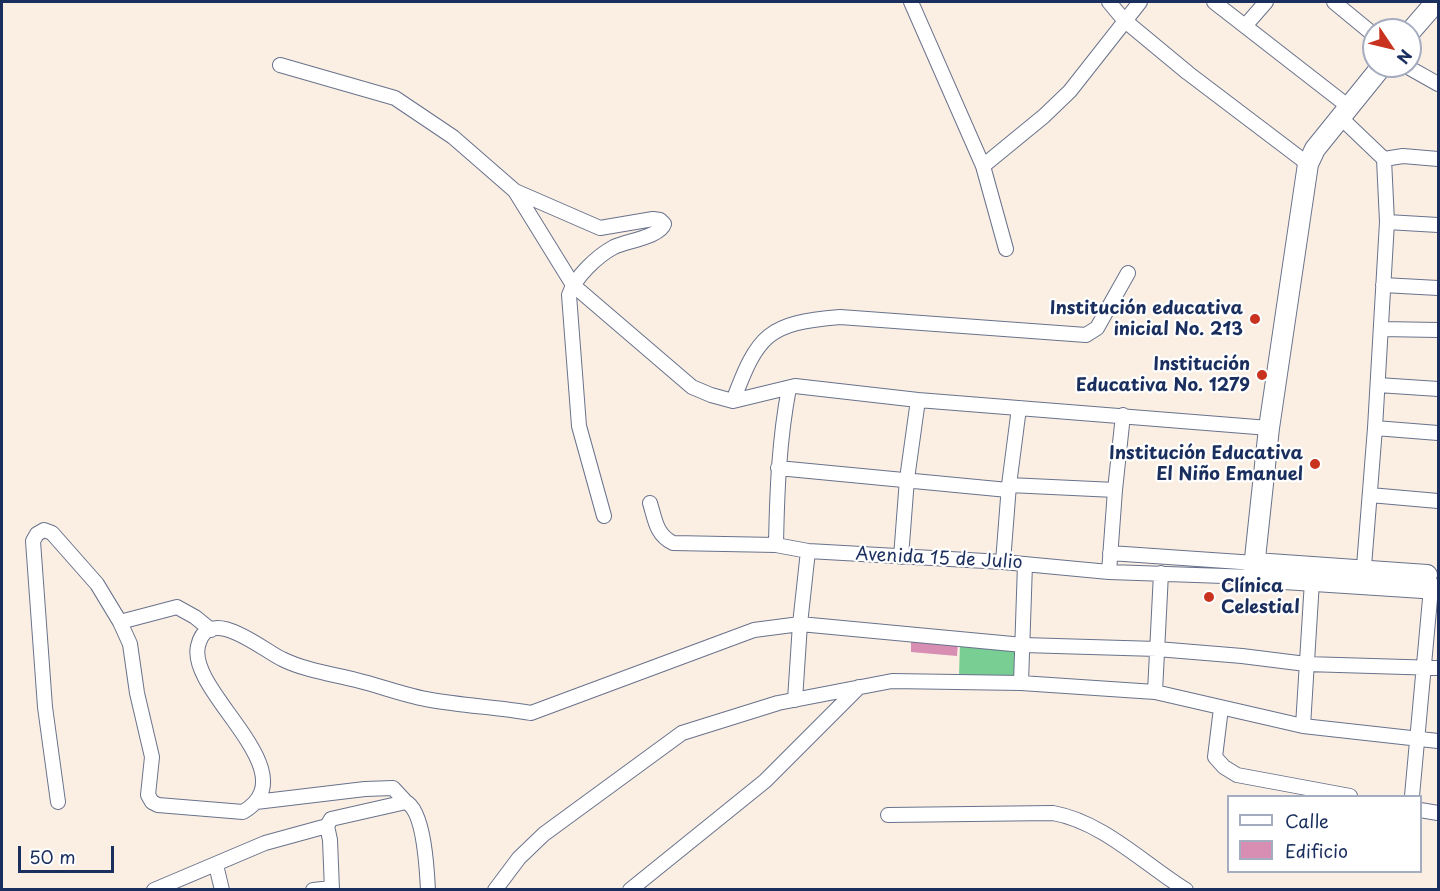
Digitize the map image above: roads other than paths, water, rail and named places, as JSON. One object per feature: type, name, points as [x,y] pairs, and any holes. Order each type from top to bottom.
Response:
[{"type":"street","points":[[911,2],[983,166],[1006,249]]},
{"type":"street","points":[[1109,2],[1124,20],[1188,74],[1308,164]]},
{"type":"street","points":[[983,166],[1044,116],[1070,91],[1140,2]]},
{"type":"street","points":[[1214,2],[1344,112],[1384,159],[1387,222],[1375,429],[1363,577]]},
{"type":"street","points":[[1245,26],[1266,2]]},
{"type":"street","points":[[1334,2],[1362,25]]},
{"type":"street","points":[[1422,18],[1436,2]]},
{"type":"street","points":[[280,65],[395,98],[453,136],[515,191],[573,285],[692,387],[711,395],[733,401],[795,386],[918,400],[1269,428]]},
{"type":"street","points":[[1422,75],[1438,84]]},
{"type":"street","points":[[1254,570],[1269,428],[1308,164],[1315,149],[1372,78]]},
{"type":"street","points":[[1384,159],[1403,156],[1438,159]]},
{"type":"street","points":[[515,191],[600,228],[653,219],[663,223],[663,228],[659,231],[607,251],[573,285],[568,300],[579,426],[604,516]]},
{"type":"street","points":[[1387,222],[1438,225]]},
{"type":"street","points":[[733,401],[746,366],[757,348],[775,330],[785,326],[812,319],[840,317],[1086,335],[1097,328],[1128,273]]},
{"type":"street","points":[[1383,285],[1438,288]]},
{"type":"street","points":[[1381,329],[1438,330]]},
{"type":"street","points":[[1378,384],[1438,389]]},
{"type":"street","points":[[776,545],[781,426],[789,387]]},
{"type":"street","points":[[901,557],[907,480],[918,400]]},
{"type":"street","points":[[1003,562],[1008,488],[1019,408]]},
{"type":"street","points":[[1109,572],[1123,416]]},
{"type":"street","points":[[1375,429],[1438,433]]},
{"type":"street","points":[[778,468],[1008,488],[1115,490]]},
{"type":"street","points":[[1370,495],[1438,501]]},
{"type":"street","name":"Avenida 15 de Julio","points":[[650,503],[659,533],[673,543],[776,545],[808,551],[1003,562],[1109,572],[1254,570],[1312,581],[1363,577]]},
{"type":"street","points":[[58,802],[45,707],[33,541],[37,534],[44,530],[52,533],[97,584],[120,622],[130,644],[137,693],[152,757],[148,795],[158,805],[243,812],[256,802],[263,787],[262,767],[208,681],[197,655],[201,638],[212,630],[224,628],[247,637],[282,659],[430,700],[531,713],[754,630],[800,624],[1023,645],[1157,649],[1306,664],[1438,668]]},
{"type":"street","points":[[795,700],[808,551]]},
{"type":"street","name":"Avenida 15 de Julio","points":[[1110,553],[1254,570],[1436,584]]},
{"type":"street","points":[[1022,683],[1025,564]]},
{"type":"street","points":[[1155,692],[1161,573]]},
{"type":"street","points":[[1303,726],[1312,581]]},
{"type":"street","points":[[1412,795],[1424,667],[1436,584]]},
{"type":"street","points":[[120,622],[177,607],[212,630]]},
{"type":"street","points":[[495,890],[519,858],[544,834],[682,734],[778,704],[891,681],[1022,683],[1155,692],[1303,726],[1438,741]]},
{"type":"street","points":[[630,890],[765,781],[859,687]]},
{"type":"street","points":[[1221,708],[1215,757],[1224,767],[1237,775],[1345,795]]},
{"type":"street","points":[[256,802],[365,789],[393,788],[412,806],[420,825],[428,890]]},
{"type":"street","points":[[313,890],[332,889],[330,840],[327,826],[331,819],[406,802]]},
{"type":"street","points":[[1422,810],[1438,813]]},
{"type":"street","points":[[888,815],[1053,813],[1074,817],[1100,831],[1186,890]]},
{"type":"street","points":[[154,890],[266,843],[327,826]]},
{"type":"street","points":[[216,865],[222,890]]},
{"type":"place","name":"Institución educativa inicial No. 213","points":[[1255,319]]},
{"type":"place","name":"Institución Educativa No. 1279","points":[[1262,375]]},
{"type":"place","name":"Institución Educativa El Niño Emanuel","points":[[1315,464]]},
{"type":"place","name":"Clínica Celestial","points":[[1209,597]]}]
